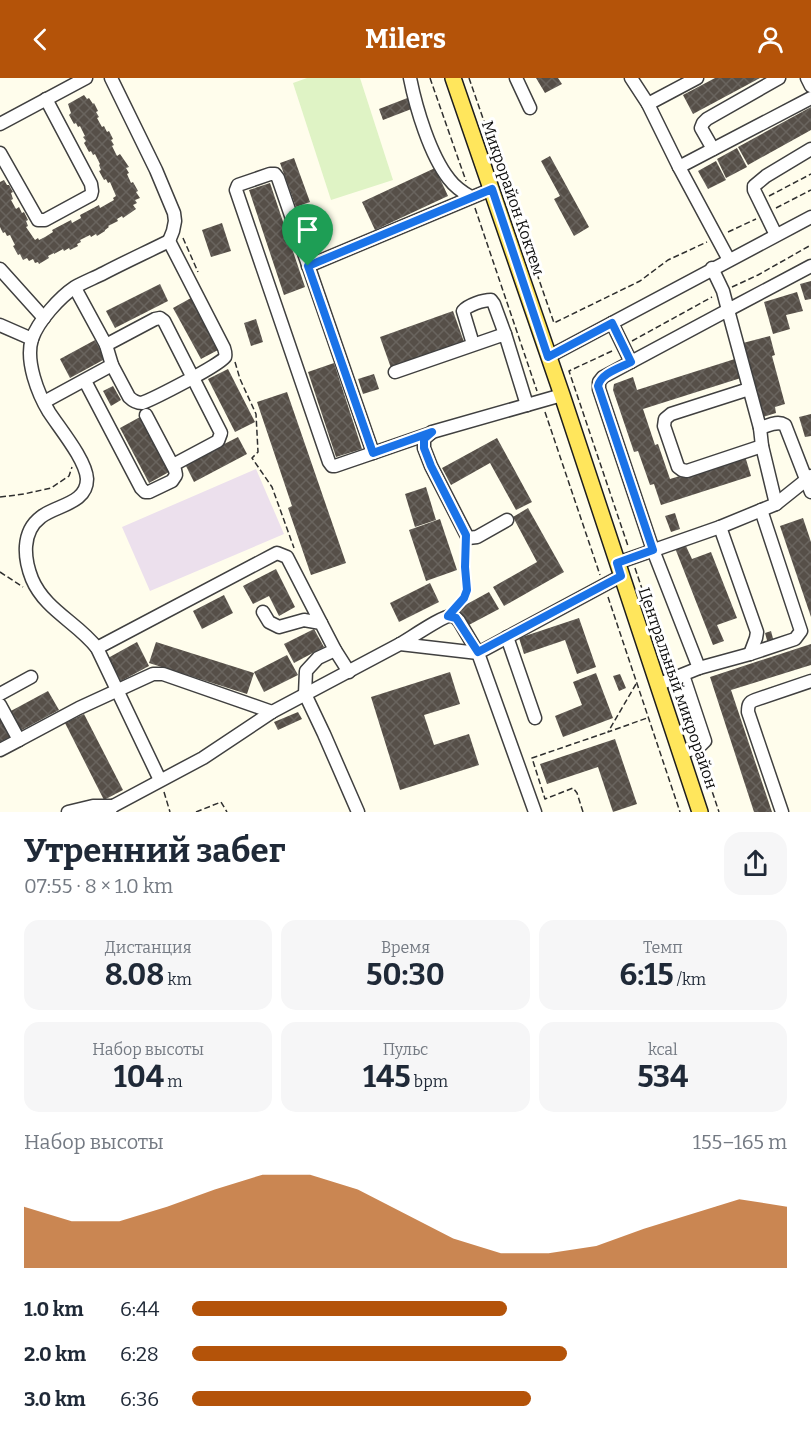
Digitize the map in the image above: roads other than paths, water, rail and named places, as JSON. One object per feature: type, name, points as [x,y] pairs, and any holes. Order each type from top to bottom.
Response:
[{"type":"main road","name":"Микрорайон Коктем","points":[[453,78],[548,357]]},
{"type":"main road","name":"Центральный микрорайон","points":[[548,357],[623,565],[657,685],[700,812]]},
{"type":"street","points":[[0,124],[86,78]]},
{"type":"street","points":[[111,78],[156,170],[174,213],[175,221],[169,241],[75,288],[44,318],[32,339],[30,355],[37,387],[84,466],[87,477],[86,488],[79,498],[41,516],[28,536],[25,547],[26,559],[38,592],[97,648],[160,780]]},
{"type":"street","points":[[410,78],[424,125],[443,170],[456,187],[471,197]]},
{"type":"street","points":[[516,78],[530,108]]},
{"type":"street","points":[[631,78],[648,104],[729,260]]},
{"type":"street","points":[[648,104],[697,78]]},
{"type":"street","points":[[713,149],[701,128],[703,123],[779,78]]},
{"type":"street","points":[[807,78],[811,86]]},
{"type":"street","points":[[679,167],[811,98]]},
{"type":"street","points":[[0,153],[38,220],[45,220],[91,195],[91,184],[46,99]]},
{"type":"street","points":[[776,235],[754,186],[758,181],[811,149]]},
{"type":"street","points":[[373,453],[277,176],[270,174],[238,185],[236,190],[328,462],[332,466],[335,466],[373,453],[432,432],[562,395]]},
{"type":"street","points":[[308,266],[492,189]]},
{"type":"street","points":[[548,357],[811,217]]},
{"type":"street","points":[[75,288],[106,345],[112,365],[129,397],[137,403],[148,401],[225,357],[225,351],[169,241]]},
{"type":"street","points":[[699,668],[653,550],[598,386],[599,382],[603,376],[811,266]]},
{"type":"street","points":[[712,268],[723,291],[760,428],[776,504]]},
{"type":"street","points":[[0,269],[44,318]]},
{"type":"street","points":[[473,344],[462,311],[492,300],[527,405]]},
{"type":"street","points":[[106,345],[155,319],[160,318],[165,321],[221,436],[218,441],[173,465]]},
{"type":"street","points":[[612,323],[631,362]]},
{"type":"street","points":[[0,325],[32,339]]},
{"type":"street","points":[[394,372],[505,334]]},
{"type":"street","points":[[44,402],[112,365]]},
{"type":"street","points":[[85,381],[143,490],[153,492],[172,481],[176,476],[173,465],[146,415]]},
{"type":"street","points":[[749,389],[671,414],[665,419],[664,426],[681,470],[687,471],[762,446]]},
{"type":"street","points":[[760,428],[777,423],[785,424],[808,477],[811,492]]},
{"type":"street","points":[[432,432],[424,439],[425,451],[466,535],[471,539],[477,537],[507,520]]},
{"type":"street","points":[[623,565],[653,550],[776,504],[808,477]]},
{"type":"street","points":[[657,685],[699,668],[795,639],[801,630],[761,510]]},
{"type":"street","points":[[720,526],[755,625],[756,638],[750,654]]},
{"type":"street","points":[[97,648],[277,553],[287,557],[335,650],[349,672]]},
{"type":"street","name":"Центральный микрорайон","points":[[478,652],[604,585],[623,565]]},
{"type":"street","points":[[263,612],[270,622],[279,627],[304,620],[321,623]]},
{"type":"street","points":[[68,812],[93,806],[110,809],[202,758],[272,712],[448,616],[456,618],[478,652],[535,812]]},
{"type":"street","points":[[507,637],[535,718]]},
{"type":"street","points":[[400,644],[478,652]]},
{"type":"street","points":[[335,650],[318,658],[306,671],[305,694],[358,812]]},
{"type":"street","points":[[0,750],[153,674],[163,674],[272,712]]},
{"type":"street","points":[[0,694],[31,677]]},
{"type":"street","points":[[678,677],[705,738],[704,743],[681,753]]},
{"type":"street","points":[[782,812],[748,707],[755,699],[811,681]]},
{"type":"street","points":[[0,705],[19,740]]}]
